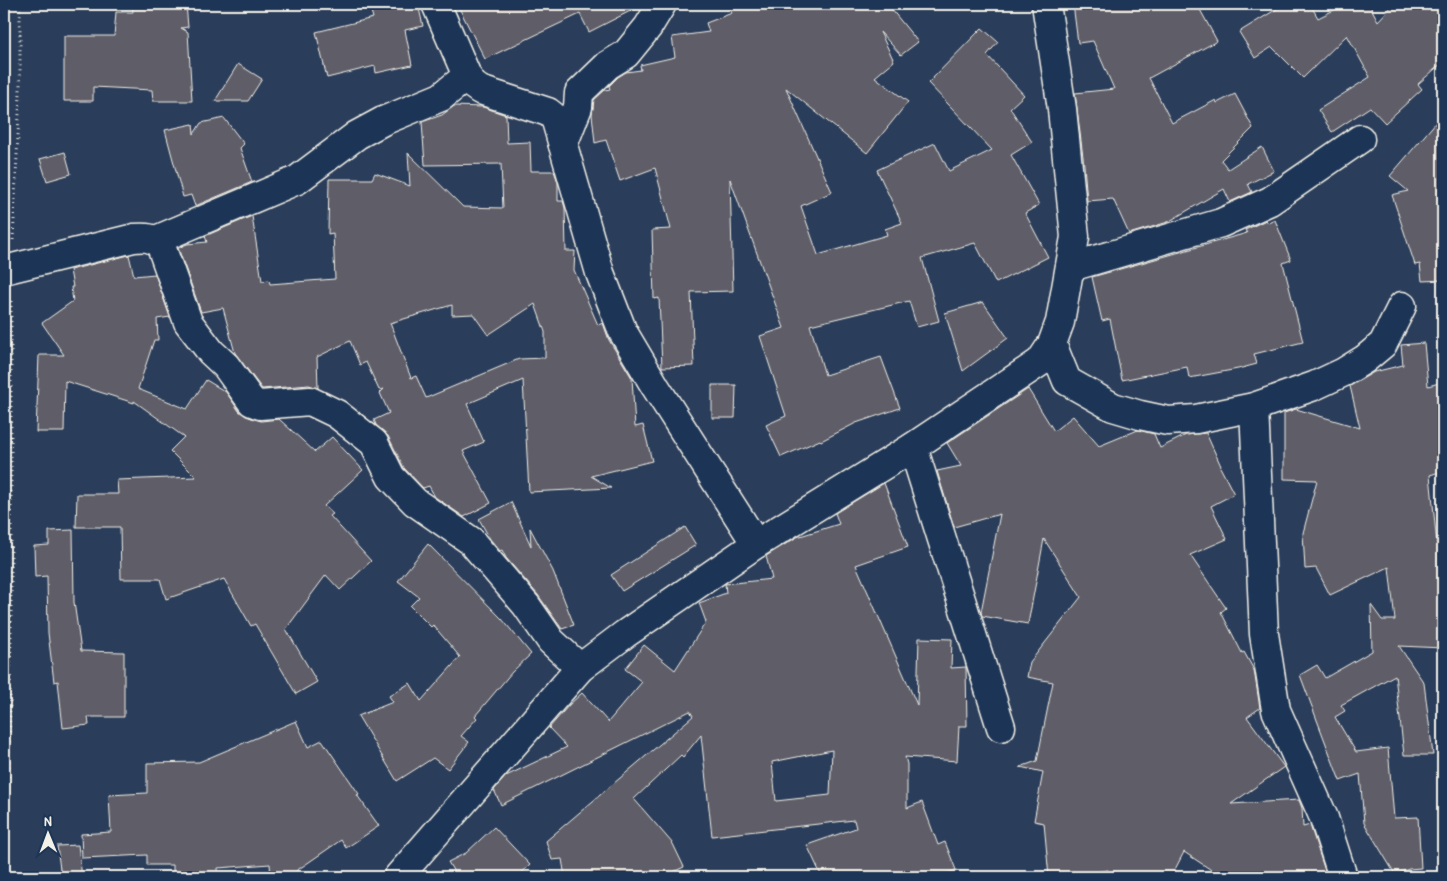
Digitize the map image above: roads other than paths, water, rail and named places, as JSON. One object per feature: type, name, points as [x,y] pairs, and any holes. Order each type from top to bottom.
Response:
[{"type":"street","points":[[436,4],[467,76],[473,85],[480,90],[548,112],[553,116],[600,273],[623,332],[655,386],[756,544]]},
{"type":"street","points":[[563,145],[578,107],[579,93],[608,65],[626,54],[648,27],[662,4]]},
{"type":"street","points":[[398,877],[580,668],[756,544],[913,447],[1040,362],[1052,344],[1060,322],[1075,237],[1062,109],[1046,4]]},
{"type":"street","points":[[156,240],[297,180],[357,135],[383,121],[440,97],[467,76]]},
{"type":"street","points":[[1071,267],[1221,224],[1270,201],[1360,139]]},
{"type":"street","points":[[8,269],[134,238],[148,237],[156,240],[161,246],[188,322],[211,352],[226,366],[252,402],[260,405],[310,401],[338,414],[374,443],[391,477],[415,502],[471,541],[516,593],[551,641],[580,668]]},
{"type":"street","points":[[1052,344],[1067,381],[1113,407],[1168,421],[1196,419],[1254,407],[1314,386],[1344,372],[1383,344],[1402,306]]},
{"type":"street","points":[[1254,407],[1264,634],[1276,710],[1324,818],[1342,877]]},
{"type":"street","points":[[913,447],[1001,728]]}]
